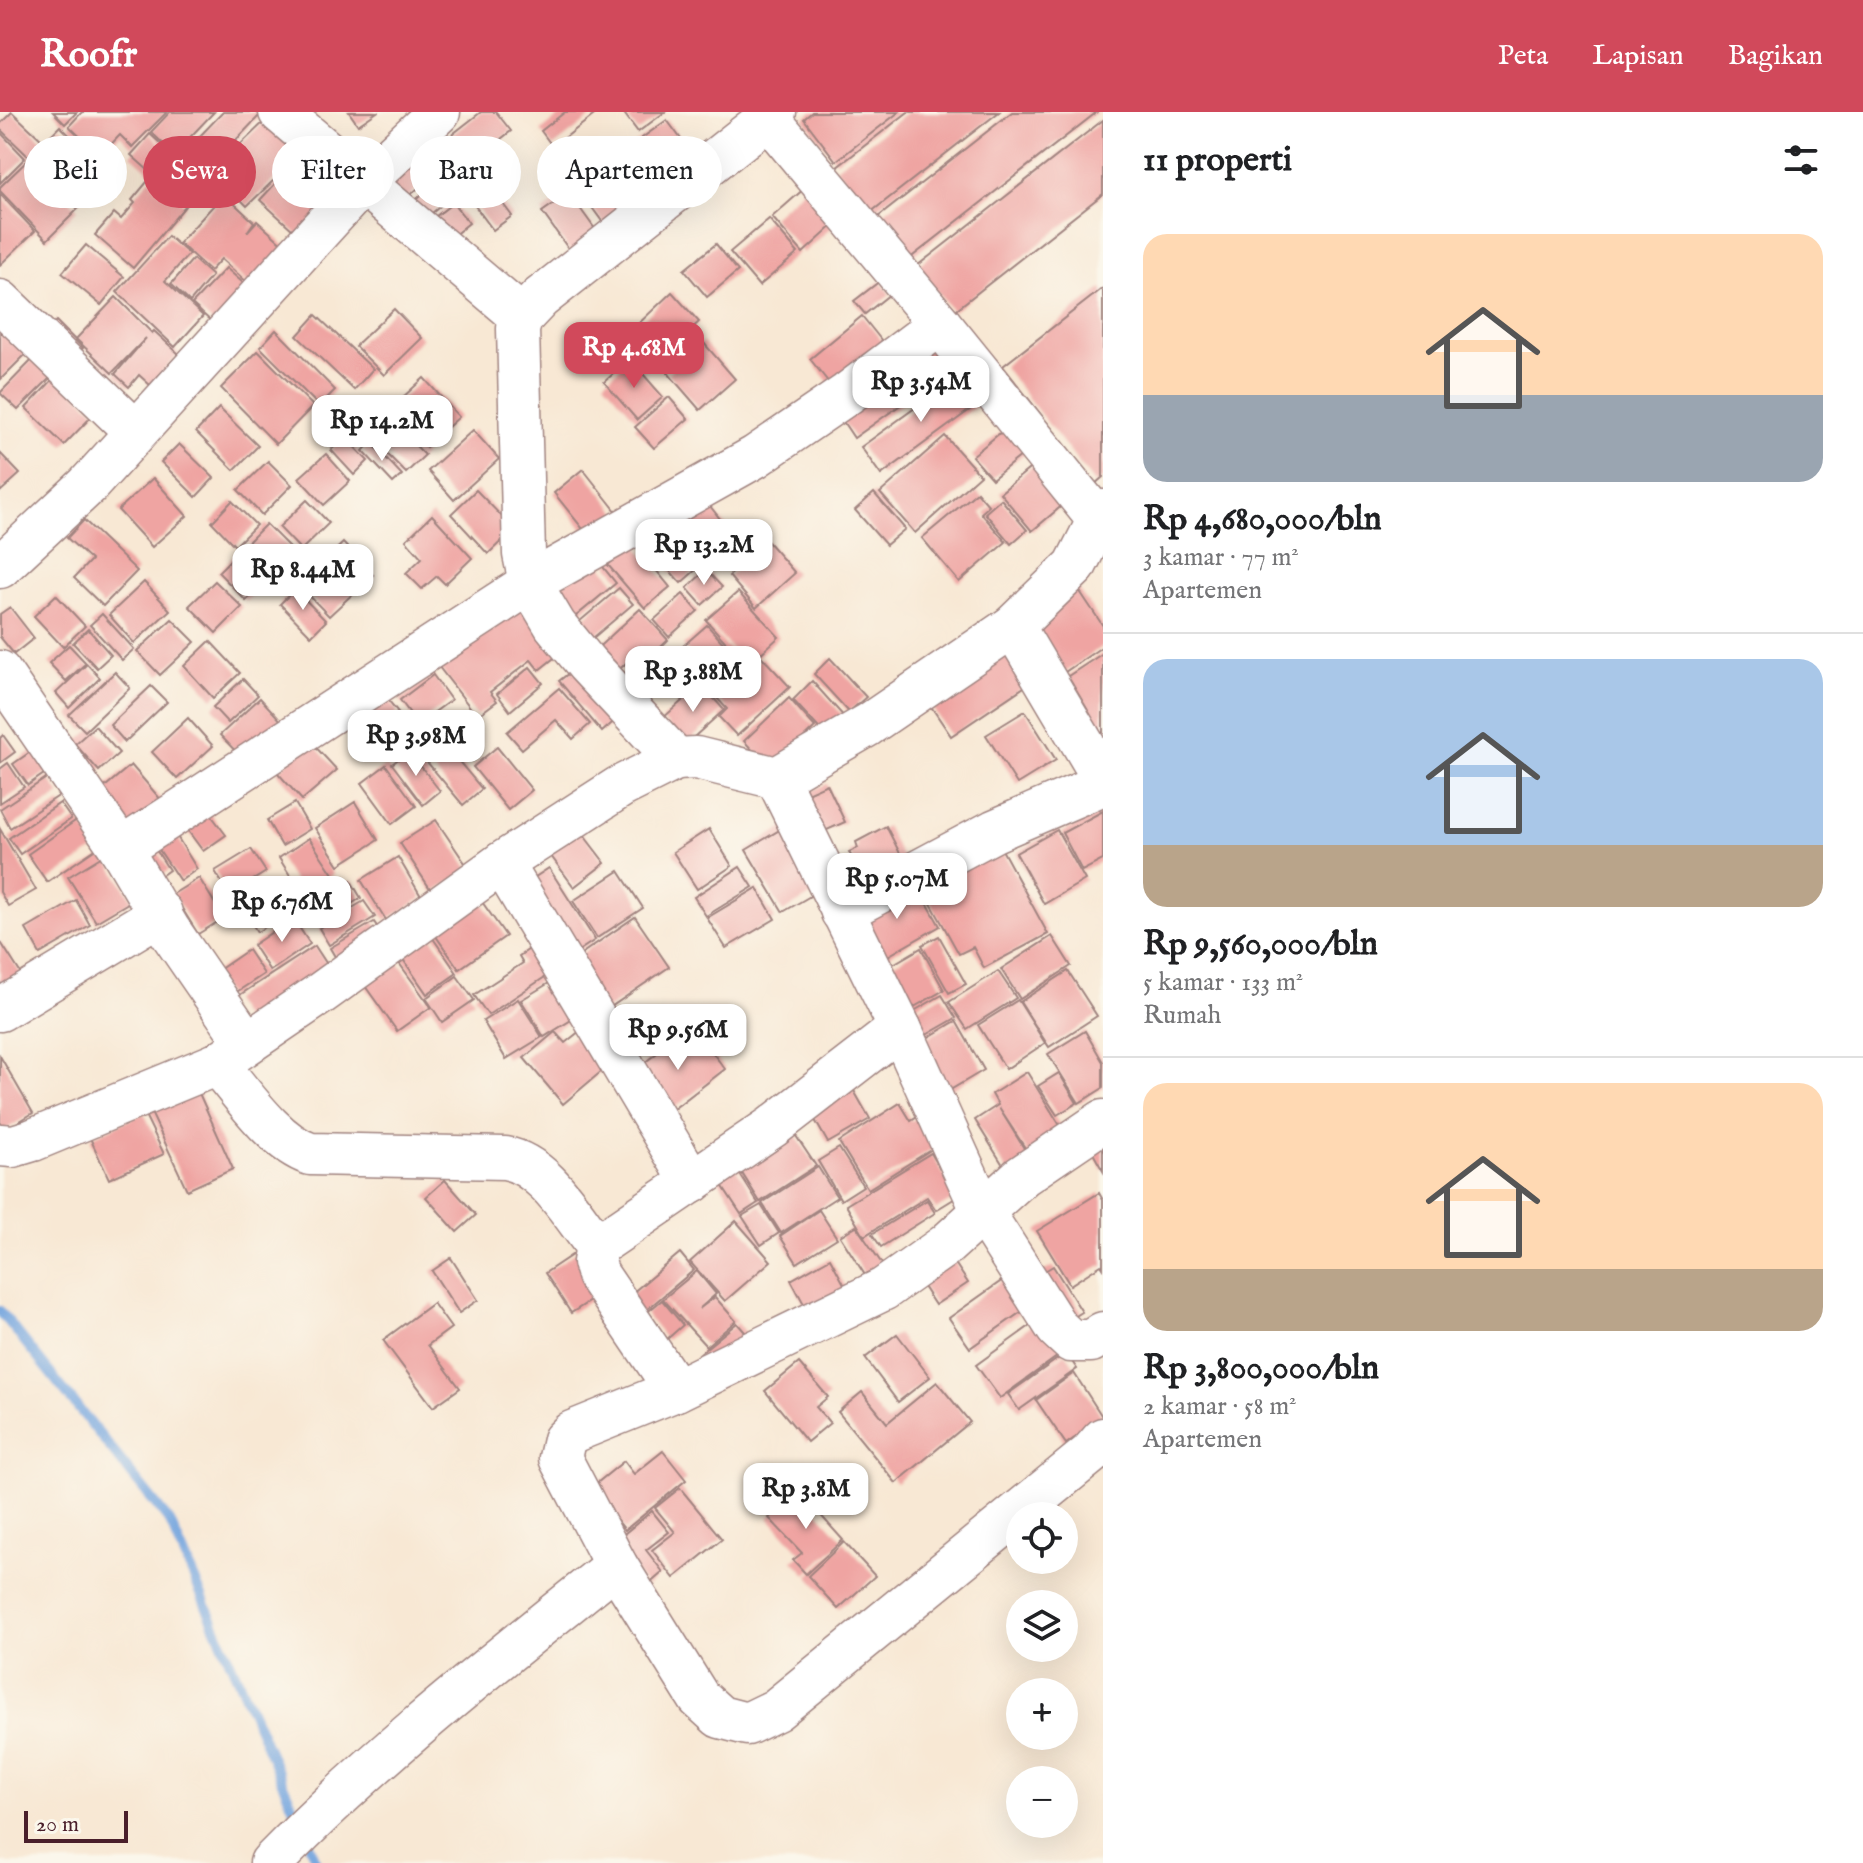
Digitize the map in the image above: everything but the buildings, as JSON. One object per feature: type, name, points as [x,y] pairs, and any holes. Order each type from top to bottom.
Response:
[{"type":"street","points":[[280,112],[308,136]]},
{"type":"street","points":[[394,154],[439,112]]},
{"type":"street","points":[[0,1145],[13,1146],[33,1140],[232,1053],[502,863],[620,787],[676,759],[696,758],[777,778],[868,725],[1013,626],[1075,566],[1100,515],[769,114],[540,298],[522,317],[518,329],[520,458],[526,572],[530,583],[555,625],[587,664],[676,759]]},
{"type":"street","points":[[0,567],[88,485],[340,208]]},
{"type":"street","points":[[393,208],[522,317]]},
{"type":"street","points":[[0,301],[136,432]]},
{"type":"street","points":[[121,849],[530,583],[755,457],[847,394],[940,324]]},
{"type":"street","points":[[842,912],[994,831],[1103,781],[1013,626]]},
{"type":"street","points":[[0,672],[161,913],[232,1053],[279,1135],[297,1150],[310,1154],[505,1158],[525,1163],[543,1178],[597,1246]]},
{"type":"street","points":[[777,778],[900,1028],[983,1212],[1057,1328],[1071,1341],[1099,1350]]},
{"type":"street","points":[[502,863],[692,1182]]},
{"type":"street","points":[[0,1010],[161,913]]},
{"type":"street","points":[[676,1390],[598,1275],[594,1262],[597,1246],[772,1127],[900,1028]]},
{"type":"street","points":[[1103,1121],[1022,1176],[946,1245],[884,1289],[676,1390],[572,1432],[561,1449],[560,1458],[616,1565],[699,1698],[720,1717],[747,1724],[776,1710],[1078,1464],[1103,1439]]},
{"type":"street","points":[[272,1862],[333,1801],[493,1664],[616,1565]]},
{"type":"waterway","points":[[0,1311],[170,1522],[299,1821]]},
{"type":"waterway","points":[[307,1839],[317,1863]]}]
